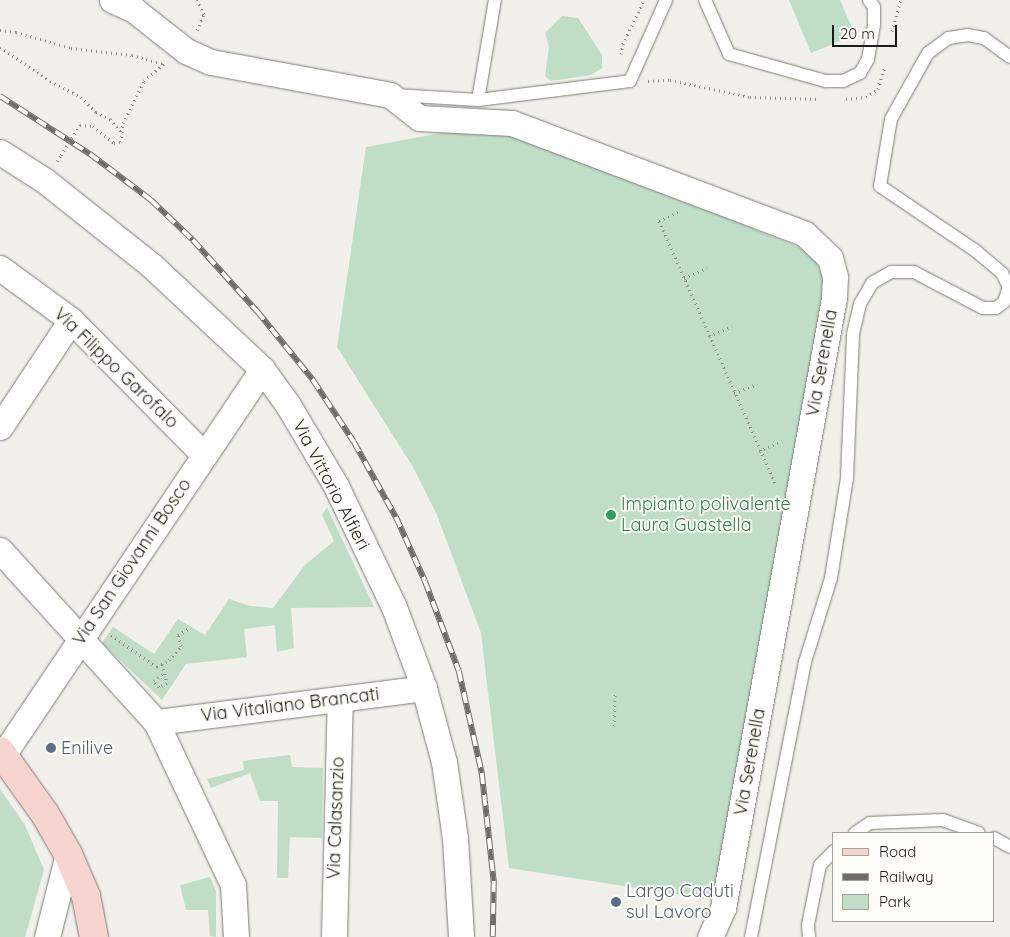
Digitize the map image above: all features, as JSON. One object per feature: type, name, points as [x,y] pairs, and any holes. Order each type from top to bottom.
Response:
[{"type":"main road","points":[[2,753],[45,814],[68,854],[86,896],[94,937]]},
{"type":"street","points":[[112,0],[134,10],[186,51],[211,62],[390,95]]},
{"type":"street","name":"Via Serenella","points":[[390,95],[419,118],[512,123],[805,234],[830,258],[835,277],[834,298],[723,908],[710,937]]},
{"type":"street","name":"Via Vittorio Alfieri","points":[[0,152],[44,180],[151,266],[262,369],[288,405],[336,486],[394,607],[424,688],[445,772],[455,838],[461,937]]},
{"type":"street","name":"Via Filippo Garofalo","points":[[0,268],[71,320],[204,455]]},
{"type":"street","points":[[0,427],[71,320]]},
{"type":"street","name":"Via San Giovanni Bosco","points":[[2,753],[262,369]]},
{"type":"street","points":[[0,550],[82,637],[156,722],[233,885],[236,937]]},
{"type":"street","name":"Via Vitaliano Brancati","points":[[156,722],[424,688]]},
{"type":"street","name":"Via Calasanzio","points":[[334,937],[340,699]]},
{"type":"street","points":[[47,937],[68,854]]},
{"type":"lane","points":[[478,100],[495,0]]},
{"type":"lane","points":[[390,95],[478,100],[630,81],[666,0]]},
{"type":"lane","points":[[705,0],[729,54],[826,81],[843,80],[860,73],[868,59],[874,25],[874,7],[869,0]]},
{"type":"lane","points":[[751,937],[805,662],[831,578],[847,478],[853,334],[860,304],[872,283],[891,272],[914,272],[983,308],[996,308],[1004,302],[1009,287],[1002,272],[976,251],[880,186],[891,119],[928,53],[949,38],[968,35],[984,38],[1010,57]]},
{"type":"lane","points":[[856,832],[870,823],[943,820],[976,832]]},
{"type":"lane","points":[[995,839],[1010,847]]},
{"type":"lane","points":[[809,937],[808,925],[820,865],[832,853]]},
{"type":"path","points":[[61,155],[80,125],[93,126],[114,143],[121,142],[121,132],[144,81],[163,64],[186,51],[202,23],[204,14],[197,0]]},
{"type":"path","points":[[0,30],[16,32],[70,48],[132,55],[163,64]]},
{"type":"path","points":[[0,47],[42,76],[82,97],[96,112],[110,119],[121,132]]},
{"type":"path","points":[[680,211],[658,221],[759,451],[778,488]]},
{"type":"path","points":[[684,278],[707,268]]},
{"type":"path","points":[[709,336],[732,326]]},
{"type":"path","points":[[734,394],[757,384]]},
{"type":"path","points":[[759,451],[782,441]]},
{"type":"path","points":[[109,633],[157,667],[181,646],[178,635],[191,627]]},
{"type":"path","points":[[162,664],[163,674]]},
{"type":"path","points":[[614,726],[615,694]]},
{"type":"green space","points":[[789,0],[840,0],[855,35],[811,53]]},
{"type":"green space","points":[[562,16],[578,18],[602,55],[602,68],[591,75],[551,81],[545,76],[549,47],[545,33]]},
{"type":"green space","name":"Impianto polivalente Laura Guastella","points":[[457,130],[523,135],[799,247],[814,258],[822,275],[824,288],[788,497],[778,502],[784,514],[713,900],[509,868],[481,633],[437,515],[413,467],[337,347],[366,147]]},
{"type":"green space","points":[[327,507],[374,607],[291,608],[294,648],[277,652],[275,625],[244,629],[247,657],[186,664],[162,700],[102,643],[113,627],[154,654],[178,619],[205,635],[229,599],[250,606],[273,608],[305,565],[334,541],[322,515]]},
{"type":"green space","points":[[290,755],[292,767],[323,768],[322,838],[290,837],[288,878],[277,878],[278,801],[260,801],[250,773],[211,788],[207,779],[244,770],[243,761]]},
{"type":"green space","points":[[0,789],[25,825],[44,870],[25,937],[0,937]]},
{"type":"green space","points":[[210,877],[216,891],[216,937],[210,936],[208,910],[186,910],[180,885]]},
{"type":"railway","points":[[0,96],[90,154],[151,200],[193,240],[257,311],[313,380],[354,442],[396,517],[425,581],[459,671],[482,773],[494,881],[493,937]]},
{"type":"place","name":"Impianto polivalente Laura Guastella","points":[[611,515]]},
{"type":"place","name":"Enilive","points":[[51,748]]},
{"type":"place","name":"Largo Caduti sul Lavoro","points":[[616,902]]}]
